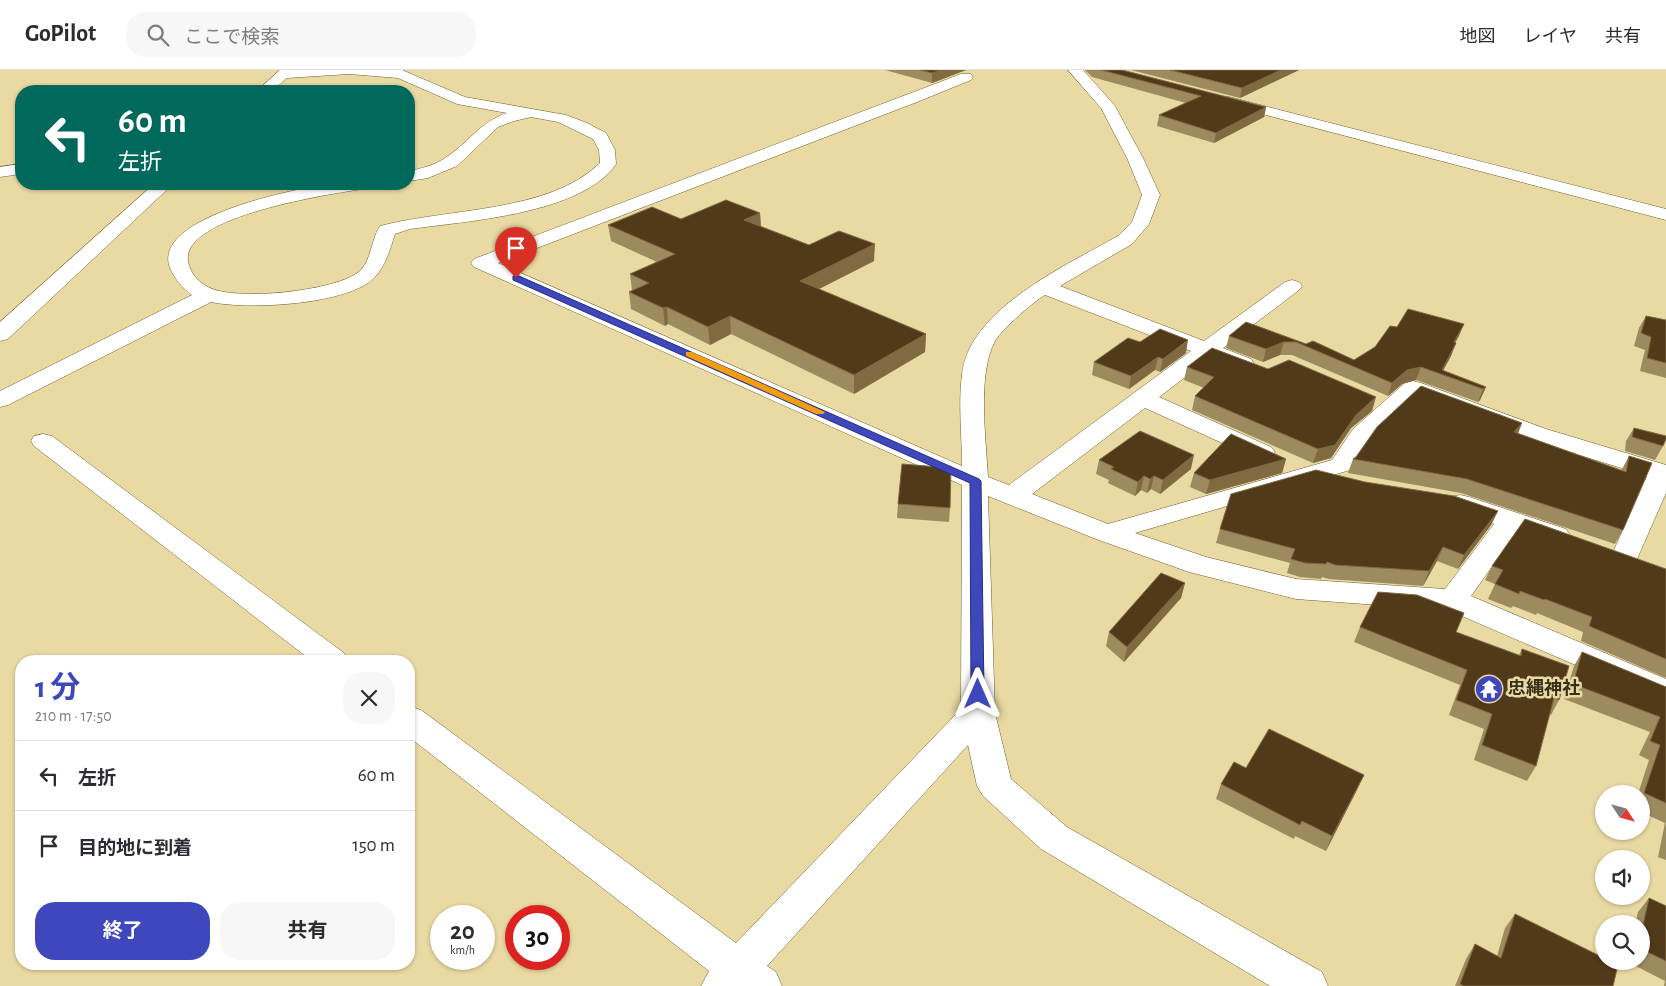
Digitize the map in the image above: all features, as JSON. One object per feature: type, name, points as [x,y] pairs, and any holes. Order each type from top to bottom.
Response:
[{"type":"street","points":[[271,85],[285,72],[349,70],[401,74],[462,101],[561,118],[582,126],[600,136],[607,150],[608,164],[594,178],[565,194],[515,208],[409,224],[387,230],[376,261],[362,279],[329,290],[279,300],[249,300],[208,295],[190,285],[178,264],[180,250],[191,235],[218,220],[259,204],[323,190]]},
{"type":"street","points":[[1075,70],[1108,106],[1136,160],[1151,195],[1140,224],[1125,240],[1026,298],[985,338],[973,373],[978,713],[995,786],[1054,838],[1307,986]]},
{"type":"street","points":[[966,77],[481,263],[976,481],[1106,533],[1200,565],[1296,589],[1453,600],[1666,692]]},
{"type":"street","points":[[1214,97],[1666,214]]},
{"type":"street","points":[[415,175],[450,162],[493,124],[510,117],[529,114]]},
{"type":"street","points":[[0,172],[15,171]]},
{"type":"street","points":[[0,334],[157,190]]},
{"type":"street","points":[[1012,496],[1292,286]]},
{"type":"street","points":[[1044,287],[1265,373]]},
{"type":"street","points":[[0,400],[208,295]]},
{"type":"street","points":[[1106,533],[1341,465],[1382,404],[1413,388],[1537,434],[1662,472],[1615,556],[1649,568]]},
{"type":"street","points":[[1142,398],[1311,474],[1352,484]]},
{"type":"street","points":[[43,441],[325,655]]},
{"type":"street","points":[[1434,498],[1452,501],[1579,543]]},
{"type":"street","points":[[1453,600],[1511,520]]},
{"type":"street","points":[[415,724],[740,980],[978,713]]},
{"type":"building","points":[[920,70],[941,70],[932,73]]},
{"type":"building","points":[[1101,70],[1122,70],[1266,107],[1216,133],[1159,115],[1201,96]]},
{"type":"building","points":[[1170,70],[1281,70],[1242,88]]},
{"type":"building","points":[[726,200],[760,213],[744,220],[809,245],[839,231],[875,244],[800,281],[926,334],[854,375],[730,316],[708,327],[667,307],[663,308],[629,292],[649,283],[630,274],[675,254],[608,225],[652,207],[681,219]]},
{"type":"building","points":[[1408,309],[1464,324],[1442,370],[1486,387],[1483,389],[1421,367],[1407,370],[1392,383],[1296,342],[1284,342],[1266,349],[1229,336],[1246,322],[1306,344],[1313,341],[1354,360],[1375,347],[1390,326],[1397,327]]},
{"type":"building","points":[[1646,316],[1666,320],[1666,363],[1647,358],[1651,337],[1641,333]]},
{"type":"building","points":[[1160,329],[1188,340],[1163,359],[1158,357],[1131,376],[1094,362],[1128,338],[1140,342]]},
{"type":"building","points":[[1212,348],[1268,369],[1289,360],[1376,397],[1356,415],[1335,445],[1318,449],[1195,396],[1214,377],[1187,367]]},
{"type":"building","points":[[1421,386],[1522,423],[1514,432],[1626,472],[1629,456],[1652,463],[1623,530],[1467,479],[1353,459],[1377,427]]},
{"type":"building","points":[[1634,428],[1666,436],[1663,446],[1632,437]]},
{"type":"building","points":[[1140,431],[1194,455],[1163,480],[1154,476],[1150,479],[1144,476],[1138,482],[1111,469],[1114,467],[1099,460]]},
{"type":"building","points":[[1231,434],[1286,459],[1210,480],[1194,473]]},
{"type":"building","points":[[902,464],[951,468],[950,508],[898,504]]},
{"type":"building","points":[[1316,470],[1365,482],[1454,496],[1498,511],[1464,555],[1443,547],[1429,571],[1335,565],[1327,562],[1326,564],[1305,563],[1291,559],[1295,549],[1220,529],[1231,494]]},
{"type":"building","points":[[1525,519],[1666,569],[1666,659],[1589,626],[1592,617],[1545,599],[1520,591],[1519,594],[1495,584],[1503,570],[1492,566]]},
{"type":"building","points":[[1161,573],[1185,583],[1127,647],[1109,632]]},
{"type":"building","points":[[1378,592],[1417,595],[1464,613],[1456,632],[1521,656],[1522,649],[1569,666],[1559,700],[1554,698],[1536,766],[1482,745],[1492,714],[1456,700],[1467,670],[1360,627]]},
{"type":"building","points":[[1582,652],[1666,687],[1666,803],[1650,796],[1650,785],[1647,785],[1660,745],[1650,741],[1660,717],[1573,684]]},
{"type":"building","points":[[1269,729],[1364,775],[1332,836],[1302,821],[1300,825],[1221,784],[1234,762],[1246,768]]},
{"type":"building","points":[[1650,898],[1666,906],[1666,961],[1650,953],[1650,915],[1645,915],[1647,905],[1650,905]]},
{"type":"building","points":[[1515,914],[1595,954],[1595,970],[1617,970],[1613,986],[1464,986],[1460,984],[1475,944],[1501,958]]},
{"type":"slow traffic","points":[[689,354],[820,412]]},
{"type":"place","name":"忠縄神社","points":[[1489,689]]},
{"type":"route","points":[[516,278],[976,481],[978,694]]}]
